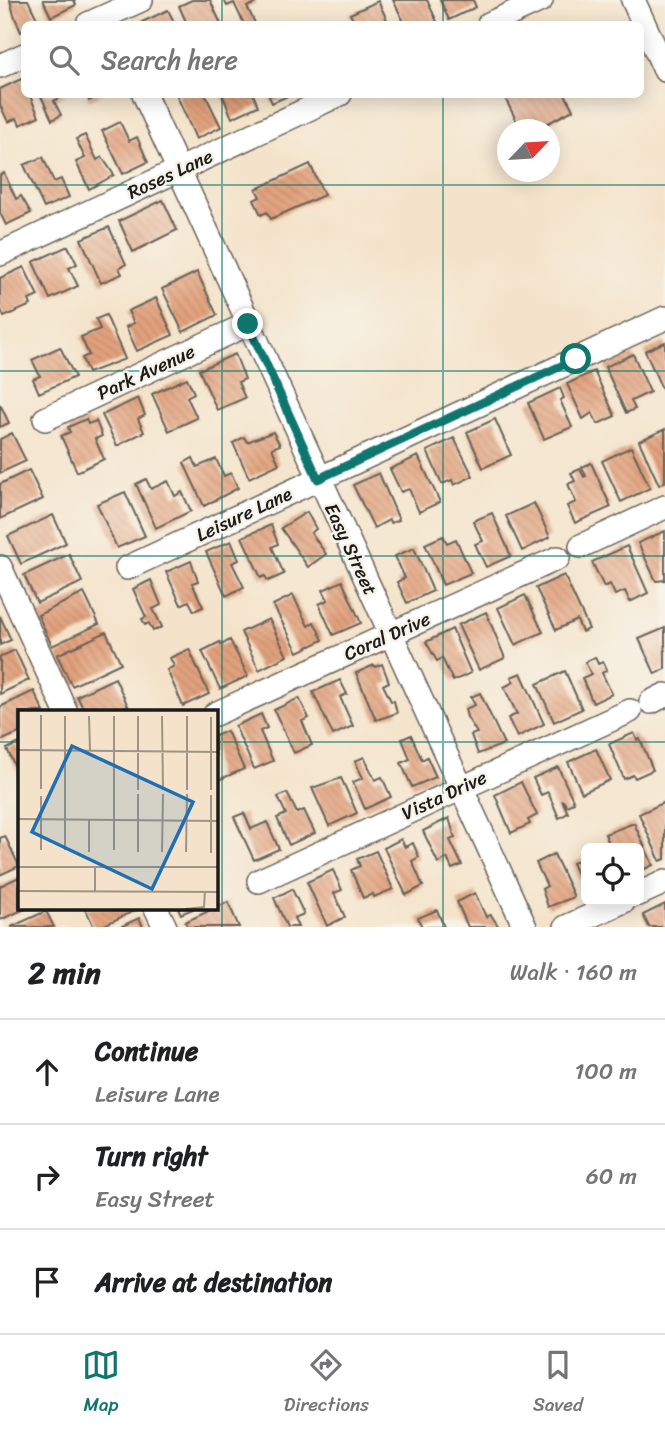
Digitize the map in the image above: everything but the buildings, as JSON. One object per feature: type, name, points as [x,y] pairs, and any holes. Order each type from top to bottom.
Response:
[{"type":"street","points":[[101,16],[141,0]]},
{"type":"street","points":[[496,21],[541,0]]},
{"type":"street","points":[[633,0],[643,21]]},
{"type":"street","points":[[644,24],[665,70]]},
{"type":"street","points":[[0,66],[21,56]]},
{"type":"street","name":"Easy Street","points":[[146,98],[525,927]]},
{"type":"street","name":"Roses Lane","points":[[0,254],[332,98]]},
{"type":"street","name":"Leisure Lane","points":[[127,568],[665,318]]},
{"type":"street","name":"Park Avenue","points":[[45,419],[248,324]]},
{"type":"street","points":[[581,546],[665,507]]},
{"type":"street","name":"Coral Drive","points":[[217,713],[558,558]]},
{"type":"street","points":[[0,567],[65,710]]},
{"type":"street","name":"Vista Drive","points":[[259,881],[649,702]]},
{"type":"street","points":[[644,892],[665,882]]},
{"type":"street","points":[[566,927],[613,906]]},
{"type":"street","points":[[156,909],[165,927]]},
{"type":"route","points":[[248,324],[318,479],[576,359]]}]
